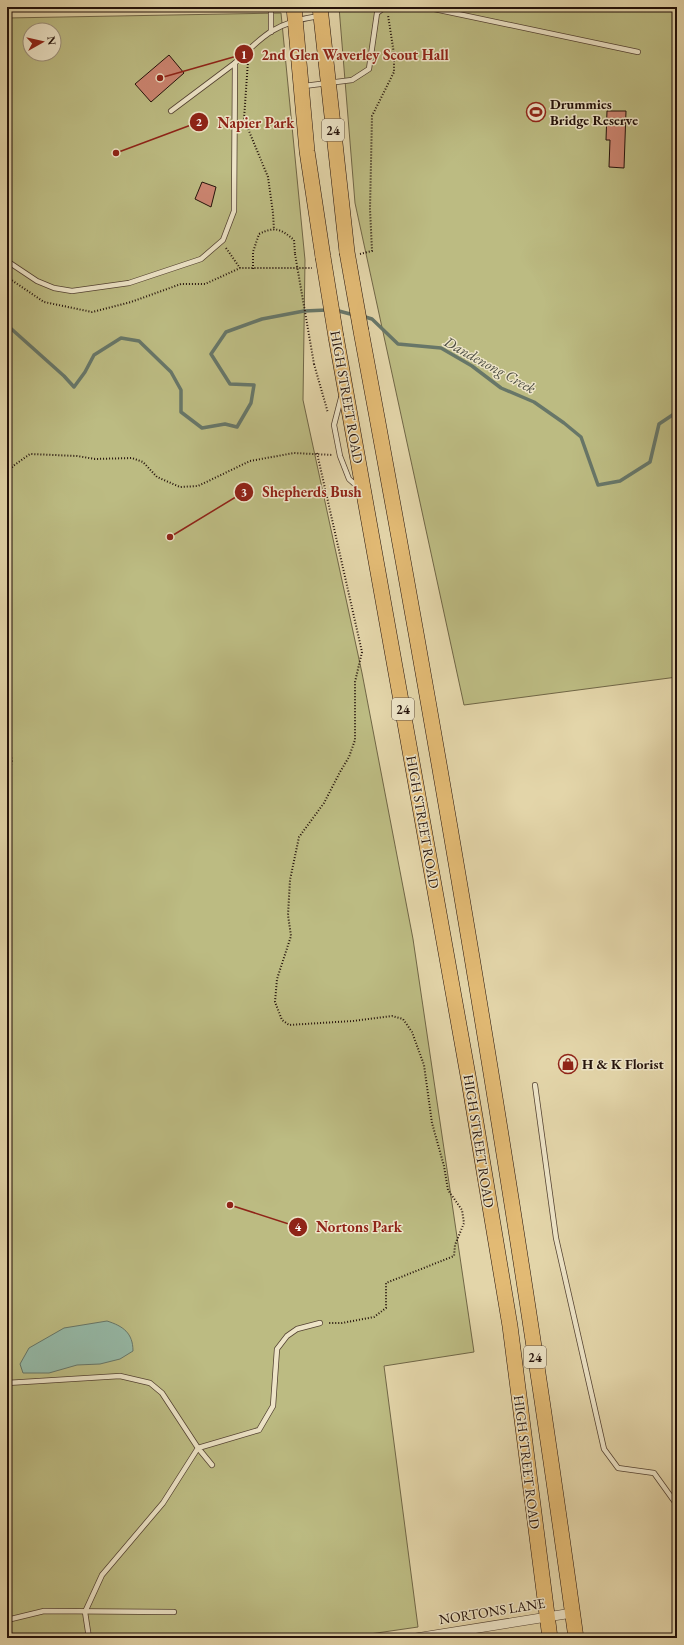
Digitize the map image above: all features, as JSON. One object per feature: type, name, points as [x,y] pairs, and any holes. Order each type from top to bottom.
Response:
[{"type":"main road","name":"HIGH STREET ROAD","points":[[320,11],[328,84],[353,253],[362,331],[394,507],[492,1077],[576,1638]]},
{"type":"main road","name":"HIGH STREET ROAD","points":[[295,13],[307,151],[320,262],[345,384],[469,1081],[510,1326],[550,1638]]},
{"type":"main road","points":[[469,1081],[492,1077]]},
{"type":"street","name":"NORTONS LANE","points":[[416,1638],[572,1613]]},
{"type":"lane","points":[[271,7],[271,32]]},
{"type":"lane","points":[[301,87],[352,80],[369,69],[378,13],[385,7]]},
{"type":"lane","points":[[425,7],[638,52]]},
{"type":"lane","points":[[171,111],[235,62],[261,37],[271,32],[295,13],[320,11]]},
{"type":"lane","points":[[7,262],[37,281],[54,288],[72,291],[129,283],[158,274],[201,259],[221,242],[234,211],[235,62]]},
{"type":"lane","points":[[345,384],[334,425],[340,456],[349,479],[364,492]]},
{"type":"lane","points":[[535,1085],[556,1238],[604,1449],[618,1468],[654,1473],[677,1505]]},
{"type":"lane","points":[[89,1638],[86,1612],[102,1575],[163,1503],[198,1448],[259,1430],[273,1406],[277,1349],[287,1336],[297,1329],[320,1323]]},
{"type":"lane","points":[[7,1383],[120,1376],[150,1383],[162,1393],[198,1448],[212,1465]]},
{"type":"lane","points":[[7,1620],[44,1611],[174,1612]]},
{"type":"path","points":[[353,253],[372,250],[370,209],[372,116],[394,72],[394,54],[388,15]]},
{"type":"path","points":[[248,50],[244,119],[268,177],[274,230]]},
{"type":"path","points":[[253,268],[253,252],[259,234],[269,229],[283,231],[294,240],[295,254],[314,364],[327,411],[334,425]]},
{"type":"path","points":[[221,242],[240,268]]},
{"type":"path","points":[[7,277],[44,302],[92,312],[131,302],[180,284],[204,284],[240,268],[286,270],[320,262]]},
{"type":"path","points":[[7,475],[13,466],[30,454],[77,456],[95,459],[132,458],[143,462],[157,476],[180,487],[198,486],[250,461],[294,453],[317,453],[340,456]]},
{"type":"path","points":[[317,453],[362,652],[355,682],[355,740],[349,758],[324,803],[299,837],[290,880],[288,914],[292,936],[277,979],[275,1002],[282,1020],[289,1026],[353,1021],[392,1016],[403,1019],[412,1032],[424,1065],[432,1123],[444,1166],[448,1190],[462,1210],[464,1223],[455,1245],[454,1256],[386,1283],[386,1308],[374,1317],[342,1323],[320,1323]]},
{"type":"path","points":[[7,725],[12,763],[7,770]]},
{"type":"shaded area","points":[[339,7],[677,7],[677,677],[464,705],[355,203]]},
{"type":"shaded area","points":[[281,13],[305,260],[303,400],[362,673],[413,939],[474,1352],[384,1366],[418,1627],[342,1638],[7,1638],[7,18]]},
{"type":"shaded area","points":[[107,1321],[118,1325],[126,1331],[131,1339],[133,1351],[120,1359],[100,1364],[77,1365],[49,1373],[23,1373],[20,1364],[29,1348],[64,1328]]},
{"type":"building","points":[[169,55],[184,73],[151,102],[135,84]]},
{"type":"building","points":[[607,111],[626,111],[624,168],[609,167],[610,140],[606,140]]},
{"type":"building","points":[[202,182],[216,187],[211,207],[195,199]]},
{"type":"waterway","name":"Dandenong Creek","points":[[7,325],[64,376],[74,387],[85,372],[94,355],[121,338],[139,341],[171,372],[181,390],[181,412],[202,428],[225,424],[237,427],[251,403],[254,385],[230,384],[211,354],[226,332],[262,319],[304,311],[327,310]]},
{"type":"waterway","name":"Dandenong Creek","points":[[335,310],[354,315]]},
{"type":"waterway","name":"Dandenong Creek","points":[[362,316],[372,319],[398,344],[441,348],[472,366],[501,388],[534,402],[564,423],[581,437],[598,485],[620,481],[650,462],[659,424],[677,412]]},
{"type":"place","name":"2nd Glen Waverley Scout Hall","points":[[160,78]]},
{"type":"place","name":"Drummies Bridge Reserve","points":[[536,112]]},
{"type":"place","name":"Napier Park","points":[[116,153]]},
{"type":"place","name":"Shepherds Bush","points":[[170,537]]},
{"type":"place","name":"H & K Florist","points":[[568,1064]]},
{"type":"place","name":"Nortons Park","points":[[230,1205]]}]
